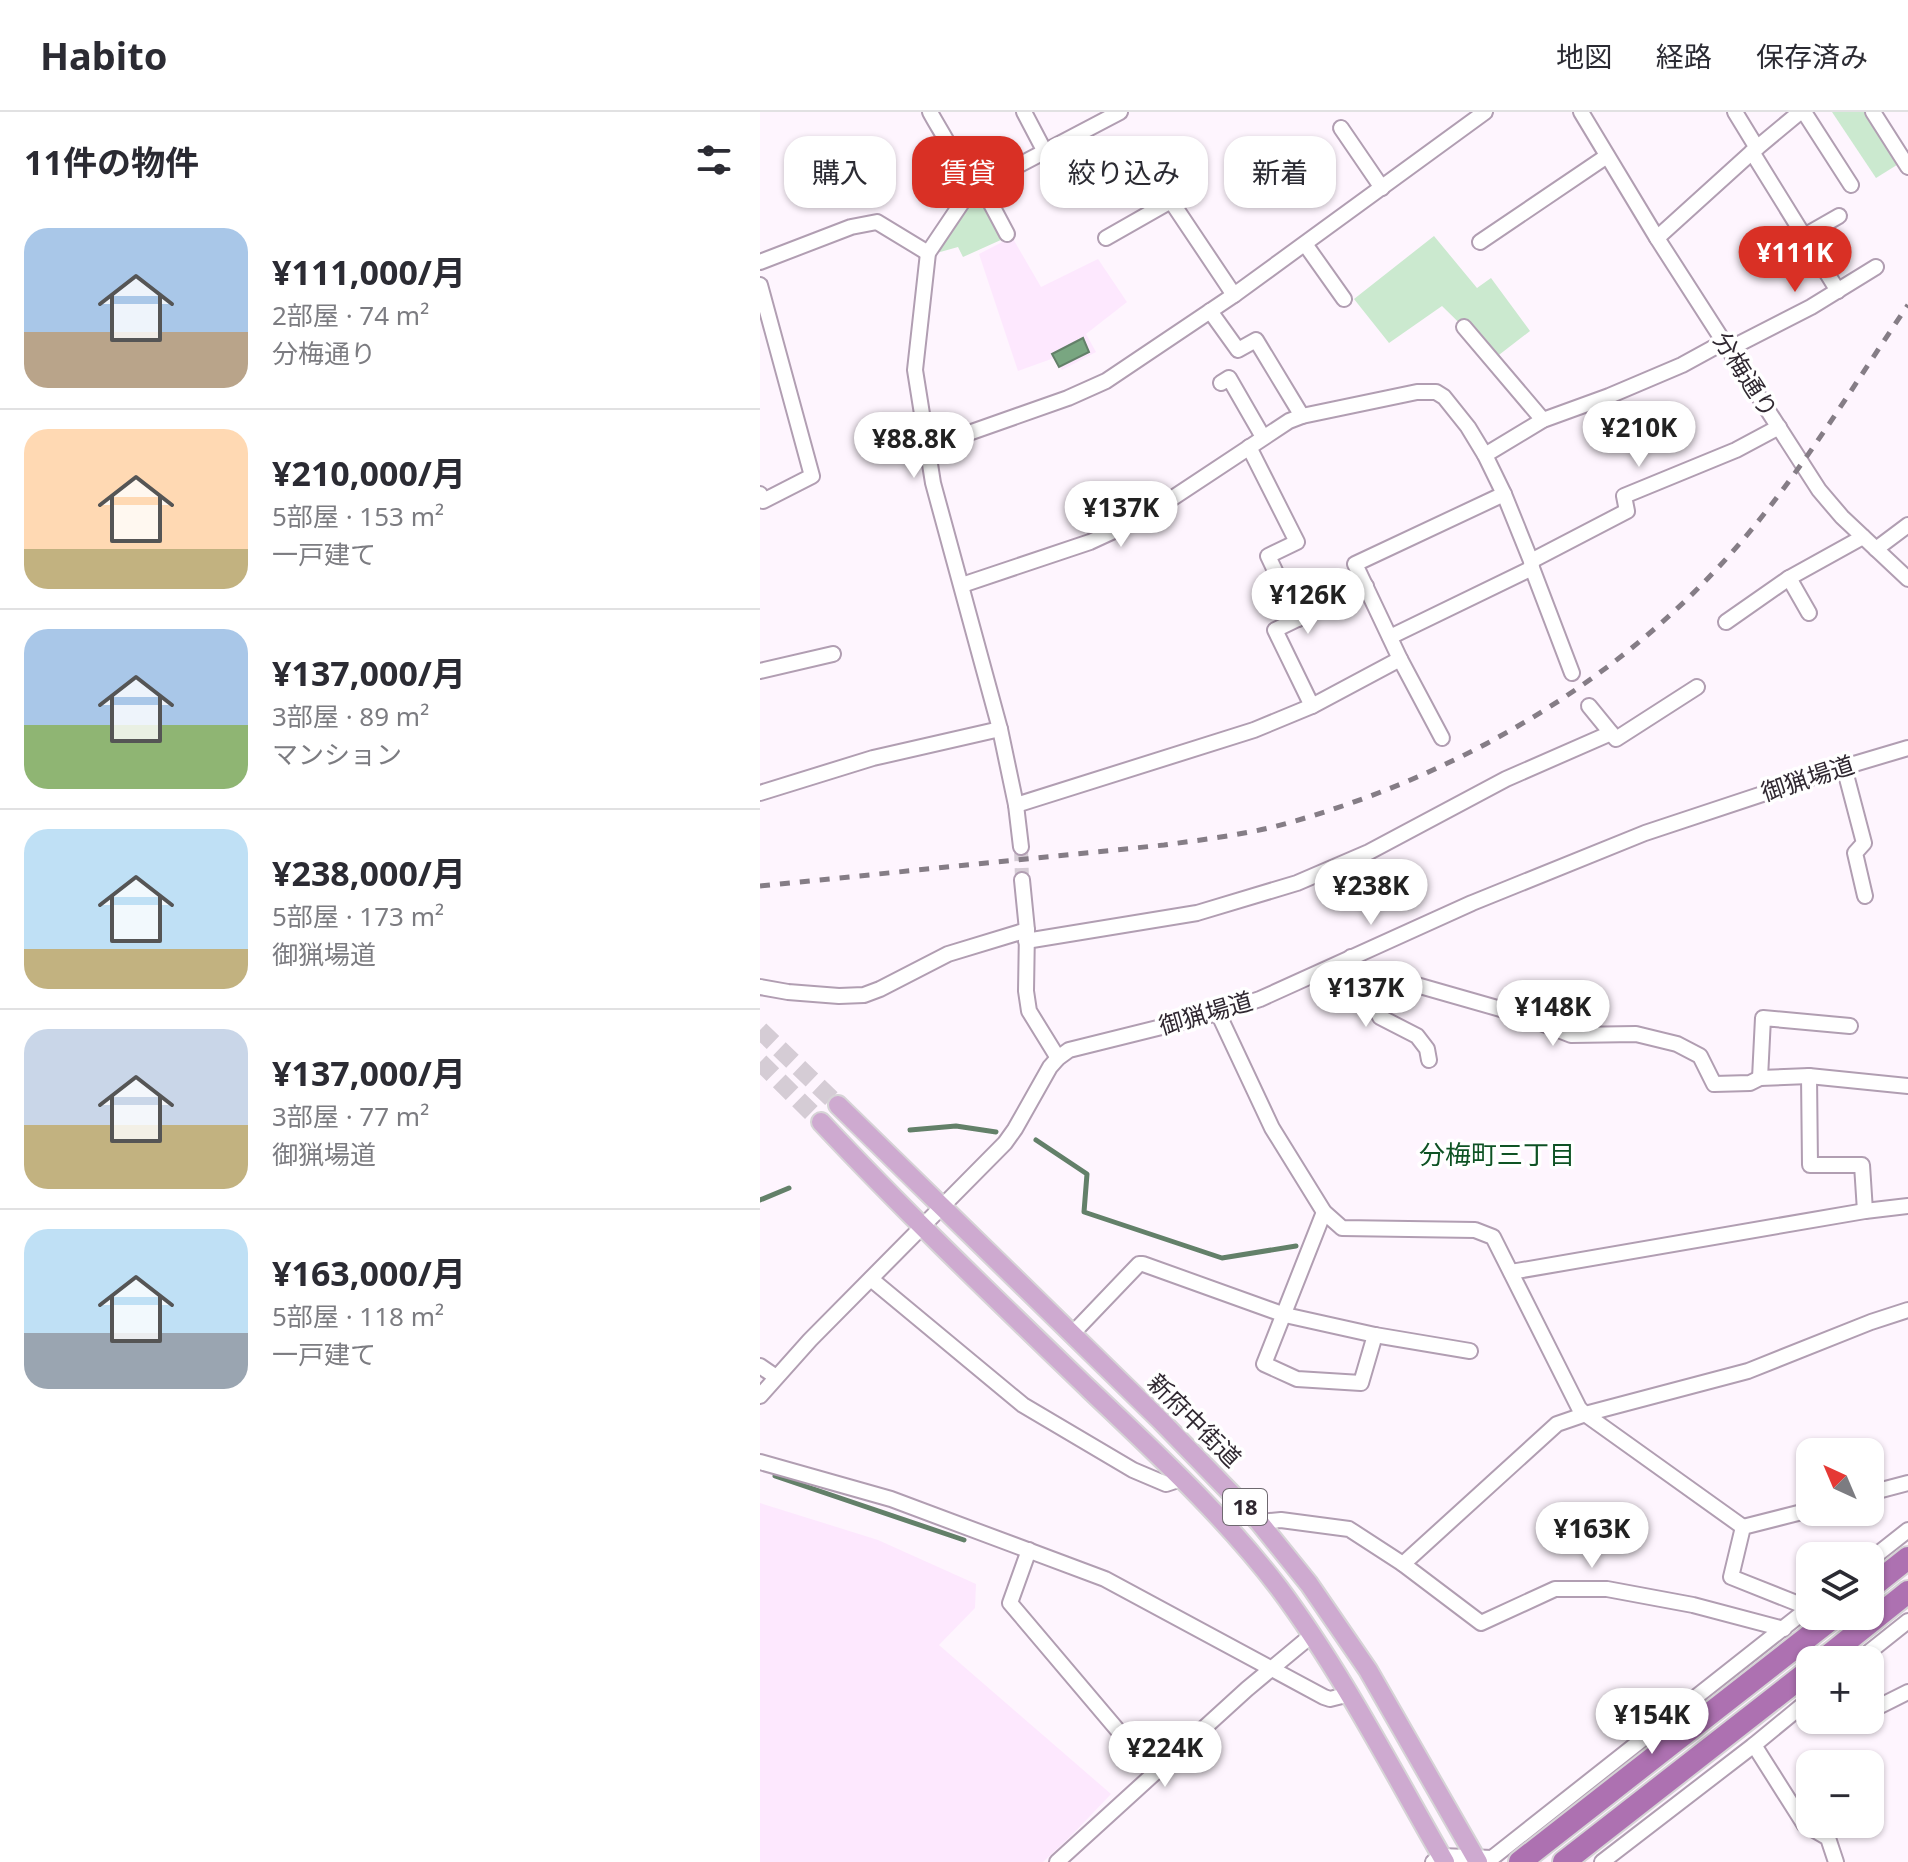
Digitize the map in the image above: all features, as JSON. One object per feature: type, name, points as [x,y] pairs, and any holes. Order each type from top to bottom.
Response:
[{"type":"highway","points":[[1884,1577],[1908,1558]]},
{"type":"highway","points":[[1840,1646],[1908,1592]]},
{"type":"highway","points":[[1520,1862],[1817,1630]]},
{"type":"highway","points":[[1564,1862],[1796,1681]]},
{"type":"main road","name":"新府中街道","points":[[838,1105],[1213,1472],[1259,1522],[1309,1584],[1368,1670],[1477,1860]]},
{"type":"main road","name":"新府中街道","points":[[821,1122],[922,1227],[1181,1479],[1279,1588],[1350,1694],[1440,1860]]},
{"type":"street","points":[[930,112],[943,136]]},
{"type":"street","points":[[1024,112],[1040,142]]},
{"type":"street","points":[[1075,136],[1120,112]]},
{"type":"street","name":"分梅通り","points":[[1581,112],[1657,238],[1827,501],[1908,579]]},
{"type":"street","points":[[1735,112],[1754,150],[1838,291]]},
{"type":"street","points":[[1657,238],[1754,150],[1802,112],[1851,185]]},
{"type":"street","points":[[1873,112],[1908,167]]},
{"type":"street","points":[[929,447],[1068,398],[1106,381],[1234,295],[1481,113]]},
{"type":"street","points":[[1341,128],[1382,188]]},
{"type":"street","points":[[1480,242],[1607,156]]},
{"type":"street","points":[[1106,238],[1171,201],[1234,295]]},
{"type":"street","points":[[958,208],[928,253],[915,370],[933,483],[1000,729],[1016,805],[1021,847]]},
{"type":"street","points":[[993,208],[1007,234]]},
{"type":"street","points":[[1804,236],[1839,216]]},
{"type":"street","points":[[760,262],[851,227],[877,222],[928,253]]},
{"type":"street","points":[[1305,244],[1344,299]]},
{"type":"street","points":[[1485,455],[1543,420],[1609,396],[1811,307],[1876,267]]},
{"type":"street","points":[[760,285],[812,476],[763,501],[760,494]]},
{"type":"street","points":[[1210,311],[1238,350],[1256,340],[1302,416]]},
{"type":"street","points":[[1464,327],[1543,420]]},
{"type":"street","points":[[1221,383],[1229,378],[1263,437]]},
{"type":"street","points":[[962,585],[1090,542],[1116,530],[1159,507],[1289,421],[1417,392],[1436,392],[1457,412],[1485,455],[1504,494],[1572,673]]},
{"type":"street","points":[[1390,637],[1627,511],[1624,496],[1736,450],[1779,427]]},
{"type":"street","points":[[1249,447],[1297,542],[1268,556],[1298,619]]},
{"type":"street","points":[[1442,738],[1355,564],[1504,494]]},
{"type":"street","points":[[1876,549],[1908,525]]},
{"type":"street","points":[[1726,622],[1789,578],[1863,537]]},
{"type":"street","points":[[1789,578],[1809,613]]},
{"type":"street","points":[[1312,706],[1275,630],[1366,586]]},
{"type":"street","points":[[760,671],[833,654]]},
{"type":"street","points":[[1016,805],[1254,730],[1312,706],[1400,659]]},
{"type":"street","points":[[1589,706],[1616,739],[1697,687]]},
{"type":"street","points":[[760,793],[873,758],[1000,729]]},
{"type":"street","points":[[760,987],[839,996],[864,995],[948,954],[1026,936],[1197,913],[1297,883],[1369,852],[1506,779],[1611,733]]},
{"type":"street","name":"御猟場道","points":[[1058,1058],[1079,1047],[1218,1013],[1260,999],[1354,963],[1472,903],[1645,833],[1908,748]]},
{"type":"street","points":[[1844,767],[1864,843],[1855,853],[1865,896]]},
{"type":"street","points":[[760,1396],[810,1340],[1005,1143],[1058,1058],[1029,1011],[1022,880]]},
{"type":"street","points":[[1354,963],[1380,1017],[1417,1036],[1427,1049],[1429,1060]]},
{"type":"street","points":[[1354,963],[1518,1014],[1571,1035],[1636,1034],[1677,1044],[1700,1056],[1714,1084],[1809,1076],[1908,1086]]},
{"type":"street","points":[[1218,1013],[1272,1128],[1324,1212],[1342,1228],[1475,1230],[1493,1237],[1579,1408],[1585,1414],[1743,1527],[1796,1514]]},
{"type":"street","points":[[1760,1078],[1763,1018],[1850,1026]]},
{"type":"street","points":[[1809,1076],[1810,1165],[1862,1165],[1865,1211]]},
{"type":"street","points":[[1511,1272],[1908,1206]]},
{"type":"street","points":[[1324,1212],[1264,1364],[1297,1379],[1361,1383],[1375,1335]]},
{"type":"street","points":[[1072,1334],[1139,1264],[1143,1264],[1285,1315],[1375,1335],[1470,1351]]},
{"type":"street","points":[[871,1279],[1023,1405],[1133,1470],[1166,1484],[1181,1479]]},
{"type":"street","points":[[1403,1564],[1557,1424],[1748,1371],[1908,1310]]},
{"type":"street","points":[[760,1366],[776,1377]]},
{"type":"street","points":[[760,1462],[891,1499],[1105,1579],[1324,1697],[1330,1699],[1350,1694]]},
{"type":"street","points":[[1884,1489],[1908,1483]]},
{"type":"street","points":[[1259,1522],[1281,1520],[1349,1529],[1403,1564],[1481,1623],[1555,1589],[1607,1589],[1693,1605],[1784,1629]]},
{"type":"street","points":[[1743,1527],[1731,1577],[1796,1603]]},
{"type":"street","points":[[1884,1549],[1908,1530]]},
{"type":"street","points":[[1029,1550],[1010,1603],[1154,1773]]},
{"type":"street","points":[[1440,1860],[1492,1858],[1796,1619]]},
{"type":"street","points":[[1877,1646],[1908,1621]]},
{"type":"street","points":[[1057,1862],[1247,1689],[1312,1635]]},
{"type":"street","points":[[1884,1704],[1908,1692]]},
{"type":"street","points":[[1602,1862],[1796,1710]]},
{"type":"street","points":[[1754,1745],[1804,1824],[1828,1838],[1834,1861]]},
{"type":"shaded area","points":[[1832,112],[1867,112],[1900,163],[1876,178]]},
{"type":"shaded area","points":[[960,208],[988,208],[1003,239],[963,257],[958,247],[933,254]]},
{"type":"shaded area","points":[[1434,236],[1477,288],[1491,278],[1530,331],[1495,358],[1442,306],[1389,343],[1354,299]]},
{"type":"shaded area","points":[[1012,237],[1041,287],[1098,259],[1127,302],[1086,334],[1096,352],[1062,370],[1054,358],[1018,371],[979,254]]},
{"type":"shaded area","points":[[1083,338],[1089,352],[1059,367],[1052,354]]},
{"type":"shaded area","points":[[760,1503],[878,1540],[976,1584],[975,1608],[939,1645],[1111,1794],[1043,1862],[760,1862]]},
{"type":"waterway","points":[[910,1130],[956,1126],[996,1132]]},
{"type":"waterway","points":[[1036,1140],[1087,1174],[1084,1212],[1222,1258],[1296,1246]]},
{"type":"waterway","points":[[760,1200],[789,1188]]},
{"type":"waterway","points":[[775,1476],[964,1540]]},
{"type":"tunnel","points":[[1021,847],[1022,880]]},
{"type":"tunnel","points":[[760,1030],[838,1105]]},
{"type":"tunnel","points":[[760,1062],[821,1122]]},
{"type":"railway","points":[[760,886],[1164,845],[1246,833],[1279,826],[1353,802],[1466,754],[1520,725],[1622,656],[1712,574],[1792,478],[1908,305]]},
{"type":"district","name":"分梅町三丁目","points":[[1497,1155]]}]
